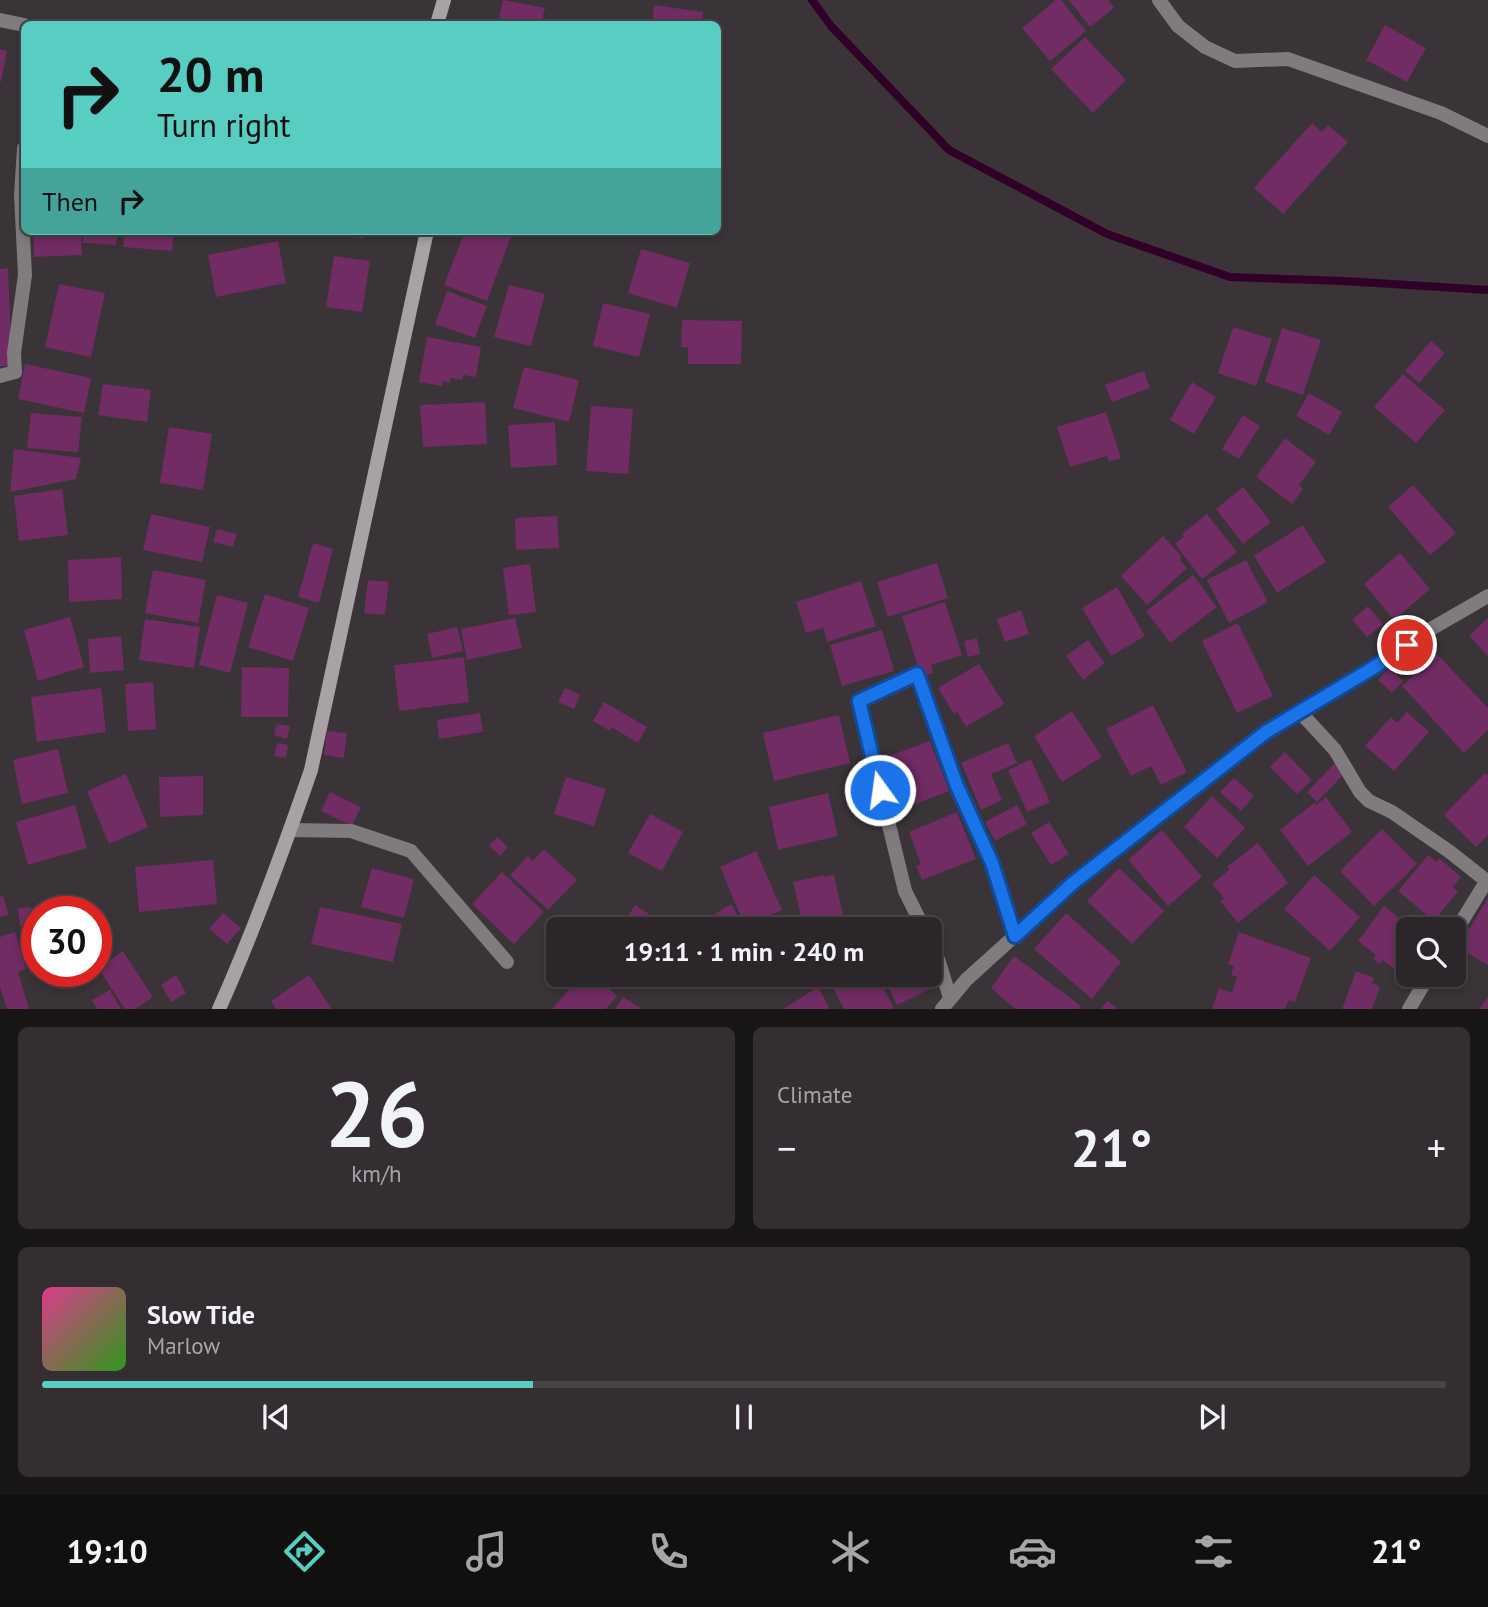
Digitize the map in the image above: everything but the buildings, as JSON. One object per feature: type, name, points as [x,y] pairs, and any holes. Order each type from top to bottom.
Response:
[{"type":"street","points":[[437,21],[444,0]]},
{"type":"street","points":[[1159,0],[1178,26],[1205,47],[1235,61],[1288,59],[1441,113],[1488,136]]},
{"type":"street","points":[[0,20],[21,24]]},
{"type":"street","points":[[21,183],[21,215]]},
{"type":"street","points":[[0,376],[15,372],[14,353],[24,275],[22,235]]},
{"type":"street","points":[[219,1009],[242,957],[311,770],[426,235]]},
{"type":"street","points":[[946,1003],[966,980],[1073,883],[1266,732],[1488,596]]},
{"type":"street","points":[[918,917],[905,891],[859,701],[917,674],[957,786],[992,863],[1015,936]]},
{"type":"street","points":[[1300,712],[1335,750],[1360,792],[1369,801],[1450,852],[1487,882],[1465,917]]},
{"type":"street","points":[[290,830],[351,831],[411,851],[507,962]]},
{"type":"street","points":[[942,980],[946,1003]]},
{"type":"street","points":[[1409,1009],[1422,987]]},
{"type":"waterway","points":[[812,0],[831,26],[949,150],[1107,234],[1230,277],[1488,290]]},
{"type":"route","points":[[880,790],[859,701],[917,674],[957,786],[992,863],[1015,936],[1073,883],[1266,732],[1407,645]]}]
